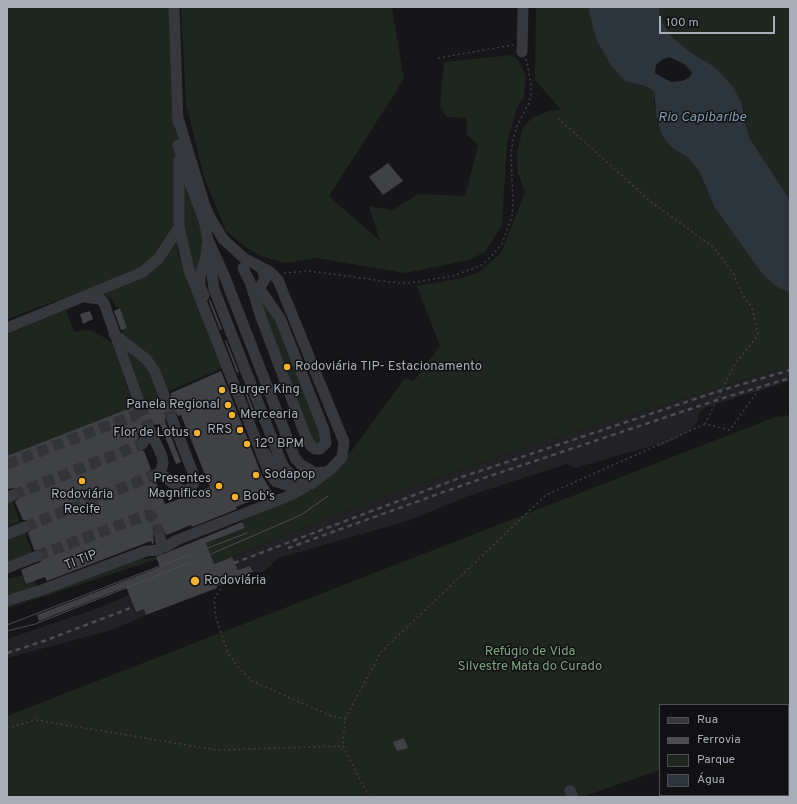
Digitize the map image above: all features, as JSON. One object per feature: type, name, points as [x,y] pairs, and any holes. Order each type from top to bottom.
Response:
[{"type":"street","points":[[174,7],[179,227],[189,270],[269,473],[275,481],[311,484]]},
{"type":"street","points":[[522,52],[523,7]]},
{"type":"street","points":[[177,115],[205,206],[216,228],[223,239],[245,259],[267,274]]},
{"type":"street","points":[[178,145],[188,178],[204,220],[212,236],[243,268],[257,277],[267,274]]},
{"type":"street","points":[[204,220],[208,243],[224,275],[295,458],[300,464],[317,474]]},
{"type":"street","points":[[7,328],[143,272],[159,258],[179,227]]},
{"type":"street","points":[[208,243],[200,276],[201,290],[268,459],[273,468],[294,482]]},
{"type":"street","points":[[243,268],[250,282],[261,317],[306,437],[311,446],[315,449],[320,449],[326,443],[324,430],[280,318],[261,291],[260,287],[267,274]]},
{"type":"street","name":"TI TIP","points":[[7,601],[42,590],[146,551],[159,550],[161,541],[164,547],[167,546],[177,540],[291,495],[311,484],[331,469],[342,457],[344,442],[280,285],[267,274]]},
{"type":"street","points":[[82,297],[93,297],[104,303],[140,405]]},
{"type":"street","points":[[114,333],[146,359],[154,370],[164,395]]},
{"type":"street","points":[[142,444],[148,436],[150,428],[162,456],[163,464],[157,474],[182,491],[188,490],[194,483],[193,473],[172,419]]},
{"type":"street","points":[[294,482],[331,469]]},
{"type":"street","points":[[7,534],[25,527]]},
{"type":"street","points":[[7,568],[37,556]]},
{"type":"path","points":[[267,274],[309,271],[398,283],[410,283],[453,276],[484,264],[502,244],[512,216],[513,203],[511,156],[513,140],[517,126],[529,103],[531,93],[529,69],[522,52],[513,45],[505,45],[438,58]]},
{"type":"path","points":[[558,118],[650,201],[712,248],[733,273],[742,294],[752,308],[758,335],[735,364],[705,424]]},
{"type":"path","points":[[369,797],[343,746],[345,719],[381,652],[546,495],[705,424],[730,430],[759,389]]},
{"type":"path","points":[[40,617],[176,564]]},
{"type":"path","points":[[222,584],[222,587],[214,599],[216,618],[228,653],[238,668],[252,681],[331,716],[345,719]]},
{"type":"path","points":[[7,728],[36,720],[217,750],[343,746]]},
{"type":"shaded area","points":[[790,366],[790,381],[704,408],[698,415],[698,421],[691,430],[661,446],[655,445],[575,468],[567,464],[471,495],[407,521],[279,558],[263,572],[253,572],[250,566],[238,570],[232,557],[361,505],[532,445]]},
{"type":"shaded area","points":[[129,595],[135,612],[144,609],[146,615],[112,630],[7,658],[7,639],[96,609]]},
{"type":"green space","points":[[7,7],[170,7],[178,148],[175,225],[154,258],[136,272],[7,319]]},
{"type":"green space","points":[[181,7],[392,7],[404,79],[329,196],[380,241],[369,206],[392,210],[419,194],[465,196],[478,145],[467,135],[466,118],[447,117],[440,107],[444,62],[512,55],[518,60],[526,76],[524,97],[517,107],[507,142],[502,225],[485,252],[469,260],[405,273],[317,258],[285,263],[261,256],[244,246],[226,231],[204,177],[186,104]]},
{"type":"green space","points":[[536,7],[588,7],[588,10],[638,85],[648,87],[654,92],[654,102],[671,147],[688,158],[699,171],[715,208],[763,275],[777,287],[790,293],[790,366],[532,445],[361,505],[214,564],[206,543],[245,528],[242,521],[280,504],[338,466],[353,449],[405,378],[414,381],[440,346],[417,286],[463,278],[479,272],[501,253],[525,192],[518,173],[517,153],[523,127],[532,118],[549,111],[561,110],[535,80]]},
{"type":"green space","points":[[659,7],[790,7],[790,200],[750,139],[745,123],[742,104],[715,67],[693,54],[672,37],[660,19]]},
{"type":"green space","points":[[184,180],[205,238],[196,275],[182,226]]},
{"type":"green space","points":[[176,236],[178,253],[223,368],[164,393],[125,340],[121,329],[127,327],[119,307],[116,307],[111,298],[93,294],[124,285]]},
{"type":"green space","points":[[260,299],[274,312],[325,438],[316,448]]},
{"type":"green space","points":[[66,310],[74,332],[85,330],[93,331],[110,341],[113,345],[134,407],[7,456],[7,334]]},
{"type":"green space","points":[[121,348],[139,358],[150,367],[162,396],[141,404]]},
{"type":"green space","name":"Refúgio de Vida Silvestre Mata do Curado","points":[[790,415],[789,730],[789,704],[659,704],[659,770],[582,797],[7,797],[7,716],[775,417]]},
{"type":"green space","points":[[11,498],[20,522],[7,527],[7,500]]},
{"type":"green space","points":[[24,530],[33,554],[7,564],[7,536]]},
{"type":"green space","points":[[156,557],[157,559],[7,609],[7,607],[26,602],[138,560]]},
{"type":"green space","points":[[23,575],[26,584],[35,581],[37,588],[7,595],[7,579]]},
{"type":"water","name":"Rio Capibaribe","points":[[588,7],[659,7],[660,19],[672,37],[693,54],[715,67],[733,87],[742,104],[745,123],[750,139],[790,200],[790,293],[777,287],[763,275],[715,208],[699,171],[688,158],[671,147],[662,135],[657,119],[654,92],[648,87],[625,81],[612,67],[596,39]],"holes":[[[669,57],[684,64],[692,72],[690,77],[682,81],[671,82],[655,73],[656,65]]]},
{"type":"building","points":[[388,163],[403,181],[383,195],[369,177]]},
{"type":"building","points":[[210,299],[222,329],[220,330],[209,301]]},
{"type":"building","points":[[120,308],[127,328],[121,330],[114,311]]},
{"type":"building","points":[[90,311],[93,319],[83,324],[80,314]]},
{"type":"building","points":[[226,340],[239,372],[237,373],[225,341]]},
{"type":"building","name":"Rodoviária Recife","points":[[221,371],[262,476],[272,492],[236,507],[237,509],[192,527],[191,525],[167,535],[163,531],[158,530],[153,535],[154,543],[152,544],[151,541],[47,581],[45,577],[26,584],[21,570],[40,562],[44,557],[44,554],[41,550],[34,550],[28,533],[32,528],[31,524],[26,520],[23,520],[15,502],[19,498],[19,492],[14,488],[7,489],[7,456],[133,407],[138,412],[143,411],[147,407],[146,402],[158,398],[163,402],[167,401],[171,396],[171,393]],"holes":[[[170,412],[176,413],[178,416],[181,415],[210,487],[196,492],[192,496],[165,504],[156,482],[152,482],[148,478],[147,473],[151,469],[144,451],[137,449],[135,443],[139,437],[137,433],[142,431],[145,422],[150,421],[155,425],[160,424],[176,464],[181,462],[165,421],[166,415]]]},
{"type":"building","points":[[242,385],[244,385],[256,416],[254,417]]},
{"type":"building","points":[[242,522],[245,528],[206,543],[214,564],[232,557],[238,570],[250,566],[253,572],[217,586],[217,588],[146,615],[144,609],[136,612],[126,587],[39,621],[37,615],[160,567],[156,557]]},
{"type":"building","points":[[404,738],[408,748],[397,751],[393,742]]},
{"type":"tunnel","points":[[164,395],[172,419]]},
{"type":"tunnel","points":[[140,405],[149,428]]},
{"type":"tunnel","points":[[7,464],[133,416],[138,412],[140,405]]},
{"type":"tunnel","points":[[13,495],[142,444]]},
{"type":"tunnel","points":[[25,527],[154,475]]},
{"type":"tunnel","points":[[37,556],[146,515],[151,516],[155,520],[160,537]]},
{"type":"tram line","points":[[211,554],[301,515],[328,496]]},
{"type":"tram line","points":[[208,548],[247,533]]},
{"type":"tram line","points":[[7,625],[191,554]]},
{"type":"tram line","points":[[7,631],[35,624],[194,561]]},
{"type":"railway","points":[[234,563],[462,477],[719,391],[790,370]]},
{"type":"railway","points":[[288,548],[466,484],[720,399],[790,378]]},
{"type":"railway","points":[[7,653],[44,641],[133,607]]},
{"type":"place","name":"Rodoviária TIP- Estacionamento","points":[[287,367]]},
{"type":"place","name":"Burger King","points":[[222,390]]},
{"type":"place","name":"Panela Regional","points":[[228,405]]},
{"type":"place","name":"Mercearia","points":[[232,415]]},
{"type":"place","name":"RRS","points":[[240,430]]},
{"type":"place","name":"Flor de Lotus","points":[[197,433]]},
{"type":"place","name":"12º BPM","points":[[247,444]]},
{"type":"place","name":"Sodapop","points":[[256,475]]},
{"type":"place","name":"Rodoviária Recife","points":[[82,481]]},
{"type":"place","name":"Presentes Magnificos","points":[[219,486]]},
{"type":"place","name":"Bob's","points":[[235,497]]},
{"type":"place","name":"Rodoviária","points":[[195,581]]}]
